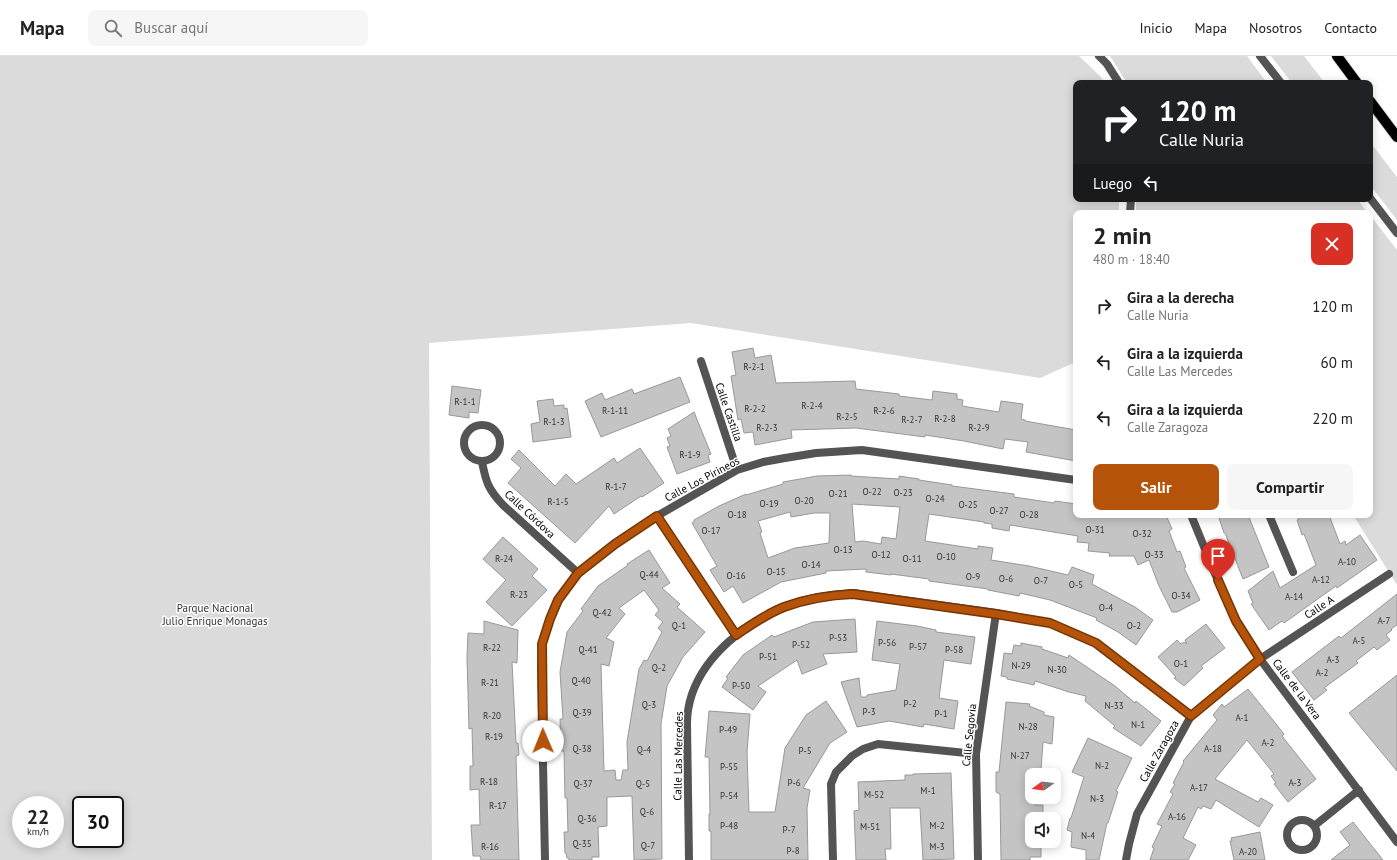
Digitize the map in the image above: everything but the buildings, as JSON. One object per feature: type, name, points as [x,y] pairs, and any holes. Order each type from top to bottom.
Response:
[{"type":"main road","points":[[1337,56],[1355,80]]},
{"type":"main road","points":[[1373,105],[1397,137]]},
{"type":"street","points":[[1099,56],[1107,64],[1117,80]]},
{"type":"street","points":[[1260,56],[1279,80]]},
{"type":"street","points":[[1373,202],[1397,233]]},
{"type":"street","name":"Calle Castilla","points":[[701,361],[738,470]]},
{"type":"street","points":[[482,425],[488,426],[498,434],[500,447],[494,457],[482,462],[470,457],[464,447],[464,440],[466,434],[482,425]]},
{"type":"street","name":"Calle Los Pirineos","points":[[545,860],[541,674],[542,644],[558,600],[578,573],[615,544],[657,516],[738,470],[763,462],[823,452],[862,450],[1073,480]]},
{"type":"street","name":"Calle Córdova","points":[[482,462],[489,488],[502,505],[578,573]]},
{"type":"street","points":[[657,516],[736,635]]},
{"type":"street","name":"Calle de la Vera","points":[[1192,518],[1236,621],[1260,659],[1397,842]]},
{"type":"street","points":[[1270,518],[1293,572]]},
{"type":"street","name":"Calle A","points":[[1260,659],[1389,574]]},
{"type":"street","name":"Calle Las Mercedes","points":[[689,860],[687,724],[692,694],[701,674],[718,651],[736,635],[760,619],[783,607],[833,594],[853,594],[1050,623],[1096,643],[1191,716]]},
{"type":"street","name":"Calle Segovia","points":[[978,860],[976,754],[996,614]]},
{"type":"street","name":"Calle Zaragoza","points":[[1126,860],[1137,814],[1191,716],[1260,659]]},
{"type":"street","points":[[833,860],[831,784],[836,772],[852,756],[863,749],[878,744],[976,754]]},
{"type":"street","points":[[1314,826],[1359,790]]},
{"type":"green space","name":"Parque Nacional Julio Enrique Monagas","points":[[0,56],[1079,56],[1103,80],[1073,80],[1073,202],[1119,202],[1119,210],[1073,210],[1073,363],[1040,378],[691,323],[429,343],[432,860],[0,860]]},
{"type":"green space","points":[[1110,56],[1247,56],[1265,80],[1125,80]]},
{"type":"green space","points":[[1271,56],[1304,56],[1323,80],[1290,80]]},
{"type":"green space","points":[[1373,146],[1397,177],[1397,220],[1373,189]]},
{"type":"green space","points":[[1136,202],[1359,202],[1366,210],[1136,210]]},
{"type":"green space","points":[[1373,219],[1397,250],[1397,585],[1355,518],[1373,518]]},
{"type":"route","points":[[543,741],[541,666],[542,644],[558,600],[578,573],[615,544],[657,516],[736,635],[760,619],[783,607],[833,594],[853,594],[1050,623],[1096,643],[1191,716],[1260,659],[1236,621],[1218,580]]}]
